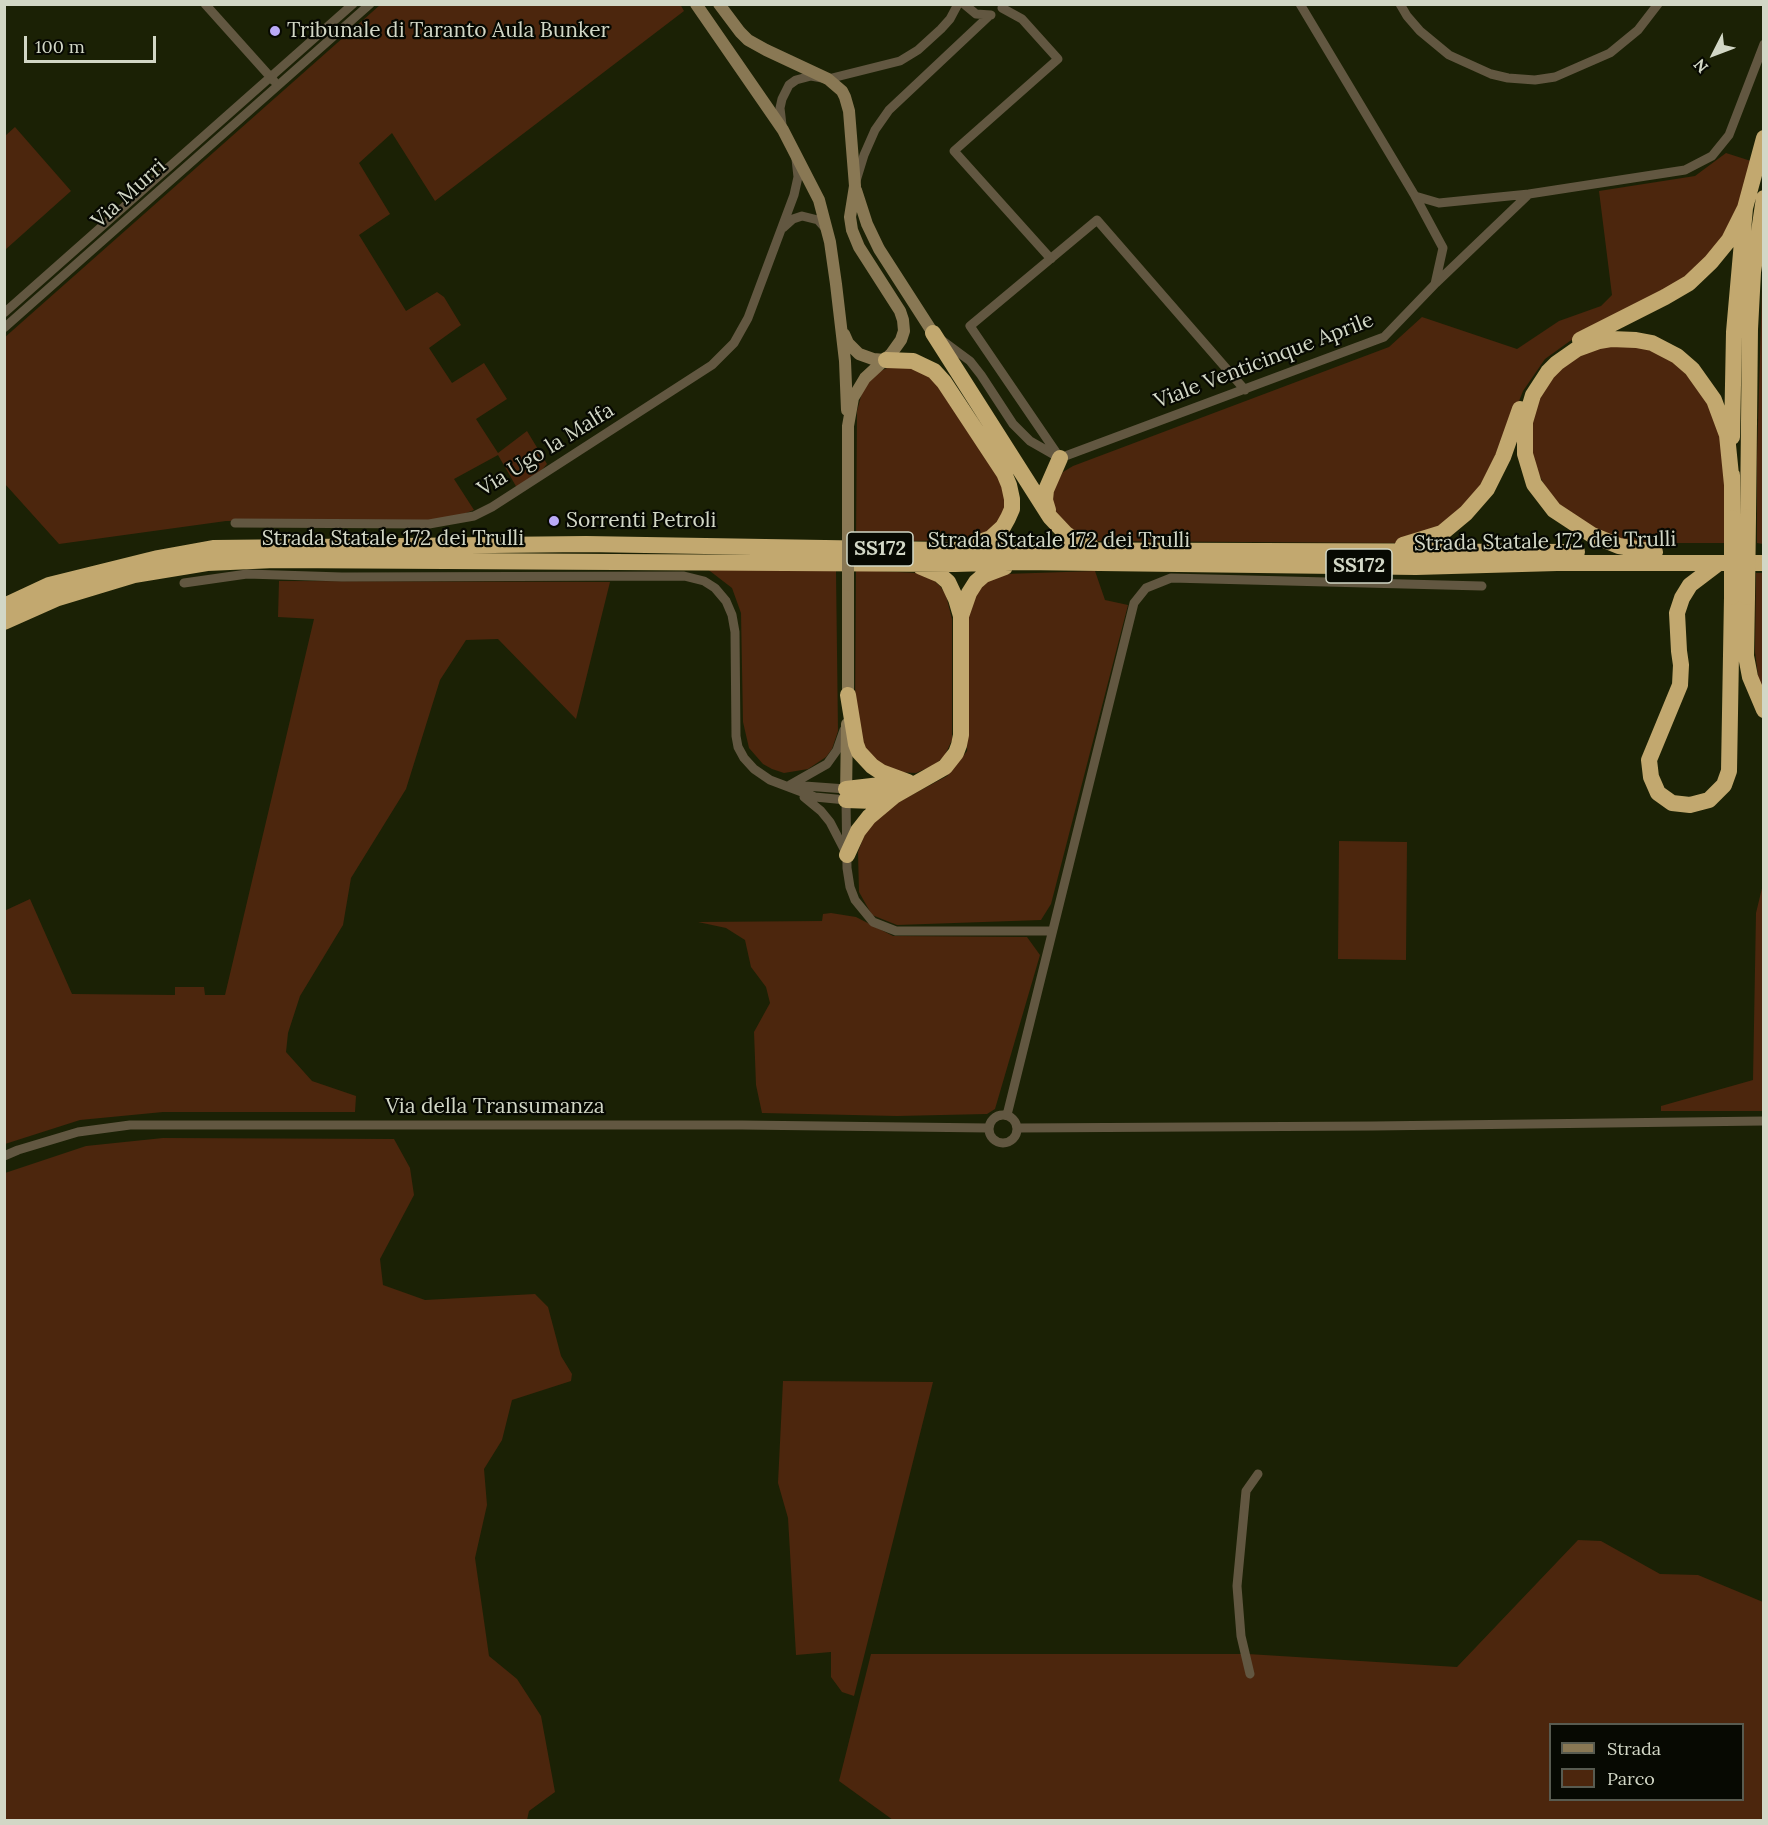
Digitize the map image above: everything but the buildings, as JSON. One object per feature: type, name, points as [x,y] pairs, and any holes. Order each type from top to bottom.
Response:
[{"type":"highway","points":[[1732,485],[1734,332],[1745,208],[1764,138]]},
{"type":"highway","points":[[1720,562],[1690,585],[1682,598],[1677,613],[1681,665],[1680,685],[1649,760],[1651,777],[1658,793],[1672,803],[1690,806],[1709,800],[1724,785],[1729,771],[1750,329],[1754,272],[1764,198]]},
{"type":"highway","points":[[1384,550],[1442,533],[1466,513],[1487,489],[1503,458],[1525,393],[1544,365],[1568,346],[1689,283],[1711,262],[1729,240],[1745,208]]},
{"type":"highway","points":[[933,333],[1058,527],[1075,540],[1107,549]]},
{"type":"highway","points":[[1655,552],[1619,546],[1592,535],[1554,510],[1534,484],[1525,454],[1525,422],[1533,395],[1548,372],[1577,349],[1611,339],[1644,342],[1677,356],[1692,369],[1714,400],[1727,435],[1732,485],[1740,517]]},
{"type":"highway","points":[[886,360],[913,362],[934,371],[944,382],[1004,473],[1009,485],[1012,509],[998,533],[982,542],[944,550]]},
{"type":"highway","points":[[1050,517],[1045,500],[1046,490],[1060,458]]},
{"type":"highway","name":"Strada Statale 172 dei Trulli","points":[[4,606],[49,585],[158,558],[213,548],[586,544],[944,550],[1764,552]]},
{"type":"highway","name":"Strada Statale 172 dei Trulli","points":[[4,622],[58,598],[134,575],[207,563],[275,560],[1021,562],[1416,567],[1557,563],[1764,563]]},
{"type":"highway","points":[[961,616],[969,593],[976,582],[994,570],[1021,562]]},
{"type":"highway","points":[[847,855],[858,831],[869,817],[916,781],[945,767],[959,745],[961,735],[961,616],[953,591],[940,575],[903,563]]},
{"type":"highway","points":[[1739,597],[1750,677],[1764,710]]},
{"type":"highway","points":[[848,703],[859,752],[881,772],[916,781]]},
{"type":"highway","points":[[846,794],[916,781]]},
{"type":"highway","points":[[846,794],[874,801],[894,796]]},
{"type":"street","points":[[205,4],[278,86]]},
{"type":"street","name":"Via Murri","points":[[4,313],[353,4]]},
{"type":"street","name":"Via Murri","points":[[4,328],[370,4]]},
{"type":"street","points":[[696,4],[783,130],[819,200],[827,230],[841,323],[848,426],[846,794],[847,855],[849,878],[855,900],[873,922],[885,928],[909,931],[1052,931]]},
{"type":"street","points":[[719,4],[748,40],[828,80],[842,91],[848,103],[855,186],[867,224],[879,249],[933,333],[970,361],[1013,424],[1024,435],[1043,450],[1060,458]]},
{"type":"street","points":[[783,130],[780,108],[789,85],[803,77],[828,80],[900,61],[941,29],[950,19],[958,4]]},
{"type":"street","points":[[964,4],[976,14],[990,15]]},
{"type":"street","points":[[1300,4],[1415,196],[1443,248],[1435,284]]},
{"type":"street","points":[[1400,4],[1420,31],[1449,55],[1491,74],[1535,80],[1555,77],[1610,53],[1638,30],[1658,4]]},
{"type":"street","points":[[848,426],[853,398],[859,385],[886,360],[901,340],[904,331],[900,311],[859,247],[852,230],[850,217],[855,186],[868,147],[875,130],[889,110],[990,15],[1005,6],[1022,19],[1058,59],[954,152],[1051,259]]},
{"type":"street","points":[[1415,196],[1440,203],[1529,194],[1685,170],[1712,156],[1729,135],[1764,44]]},
{"type":"street","name":"Via Ugo la Malfa","points":[[235,523],[429,524],[474,516],[492,507],[712,365],[734,343],[748,318],[797,185],[795,151]]},
{"type":"street","name":"Viale Venticinque Aprile","points":[[1060,458],[1384,337],[1435,284],[1529,194]]},
{"type":"street","points":[[780,233],[788,222],[802,216],[818,220],[827,230]]},
{"type":"street","points":[[1060,458],[970,326],[1097,220],[1245,390]]},
{"type":"street","points":[[841,323],[844,335],[853,349],[865,357],[886,360]]},
{"type":"street","points":[[184,583],[247,574],[342,577],[696,577],[715,588],[726,602],[732,615],[735,632],[736,736],[738,747],[744,758],[754,769],[770,780],[815,797],[846,794]]},
{"type":"street","points":[[1007,1115],[1134,603],[1146,588],[1171,578],[1482,586]]},
{"type":"street","points":[[788,786],[819,770],[833,757],[841,740],[848,703]]},
{"type":"street","points":[[788,786],[821,811],[838,835],[847,855]]},
{"type":"street","points":[[1007,1115],[1014,1120],[1018,1128],[1014,1139],[1004,1143],[993,1139],[989,1128],[995,1118],[1007,1115]]},
{"type":"street","points":[[1018,1128],[1764,1121]]},
{"type":"street","name":"Via della Transumanza","points":[[4,1156],[78,1132],[130,1125],[742,1125],[989,1128]]},
{"type":"street","points":[[1250,1674],[1241,1636],[1237,1586],[1245,1491],[1258,1474]]},
{"type":"green space","points":[[680,4],[684,11],[435,201],[392,133],[359,163],[390,214],[359,235],[406,311],[437,292],[444,297],[461,325],[429,348],[452,383],[484,363],[507,399],[476,419],[498,453],[527,431],[547,464],[540,472],[517,488],[498,455],[454,479],[474,510],[447,520],[226,521],[59,544],[5,484],[4,338],[380,5]]},
{"type":"green space","points":[[15,127],[71,191],[5,250],[5,136]]},
{"type":"green space","points":[[1726,153],[1751,161],[1738,211],[1715,254],[1681,284],[1570,341],[1545,359],[1523,391],[1486,485],[1434,534],[1400,543],[1091,541],[1081,539],[1053,510],[1052,490],[1063,472],[1073,466],[1389,347],[1422,317],[1517,349],[1559,321],[1601,306],[1612,295],[1599,191],[1695,176]]},
{"type":"green space","points":[[1763,253],[1763,544],[1757,543],[1757,458]]},
{"type":"green space","points":[[1609,344],[1639,345],[1670,357],[1712,402],[1724,450],[1727,543],[1631,543],[1604,536],[1553,502],[1529,455],[1529,426],[1537,397],[1555,371],[1579,354]]},
{"type":"green space","points":[[896,364],[929,373],[1002,477],[1008,503],[996,529],[969,540],[856,542],[857,411],[863,389],[876,373]]},
{"type":"green space","points":[[706,568],[836,571],[838,731],[832,749],[826,757],[808,769],[784,773],[772,769],[763,764],[749,748],[743,722],[741,613],[732,588]]},
{"type":"green space","points":[[856,570],[918,573],[930,577],[946,595],[952,619],[952,740],[945,755],[939,761],[916,773],[893,772],[867,756],[855,722]]},
{"type":"green space","points":[[1095,571],[1105,600],[1128,605],[1051,904],[1041,920],[897,925],[872,915],[859,892],[858,852],[868,825],[897,803],[947,776],[967,751],[971,601],[983,583],[1005,574]]},
{"type":"green space","points":[[1756,573],[1763,573],[1763,700],[1755,652]]},
{"type":"green space","points":[[279,581],[610,582],[576,719],[498,639],[466,640],[440,680],[406,789],[351,878],[343,925],[300,996],[288,1033],[286,1052],[312,1081],[356,1096],[355,1112],[163,1112],[80,1120],[5,1144],[4,911],[30,899],[72,994],[175,995],[175,987],[204,987],[205,995],[225,995],[314,619],[278,617]]},
{"type":"green space","points":[[1339,841],[1407,842],[1406,960],[1338,959]]},
{"type":"green space","points":[[1763,884],[1763,1111],[1661,1111],[1661,1106],[1753,1080],[1756,913]]},
{"type":"green space","points":[[823,914],[856,917],[893,936],[1027,937],[1040,955],[995,1109],[987,1114],[897,1116],[762,1113],[756,1085],[754,1032],[770,1003],[766,987],[751,967],[745,940],[726,928],[698,922],[822,921]]},
{"type":"green space","points":[[163,1138],[394,1139],[410,1168],[414,1195],[380,1259],[383,1285],[425,1300],[535,1294],[548,1307],[561,1356],[572,1374],[571,1381],[512,1400],[502,1440],[484,1469],[487,1505],[475,1558],[489,1656],[517,1679],[541,1716],[555,1792],[529,1811],[527,1820],[5,1820],[5,1173],[86,1146]]},
{"type":"green space","points":[[783,1381],[933,1382],[854,1696],[842,1692],[831,1677],[831,1652],[796,1655],[788,1518],[778,1483]]},
{"type":"green space","points":[[1578,1540],[1601,1541],[1660,1574],[1698,1575],[1763,1602],[1763,1820],[893,1820],[839,1781],[871,1654],[1248,1654],[1457,1667]]},
{"type":"place","name":"Tribunale di Taranto Aula Bunker","points":[[275,31]]},
{"type":"place","name":"Sorrenti Petroli","points":[[554,521]]}]
